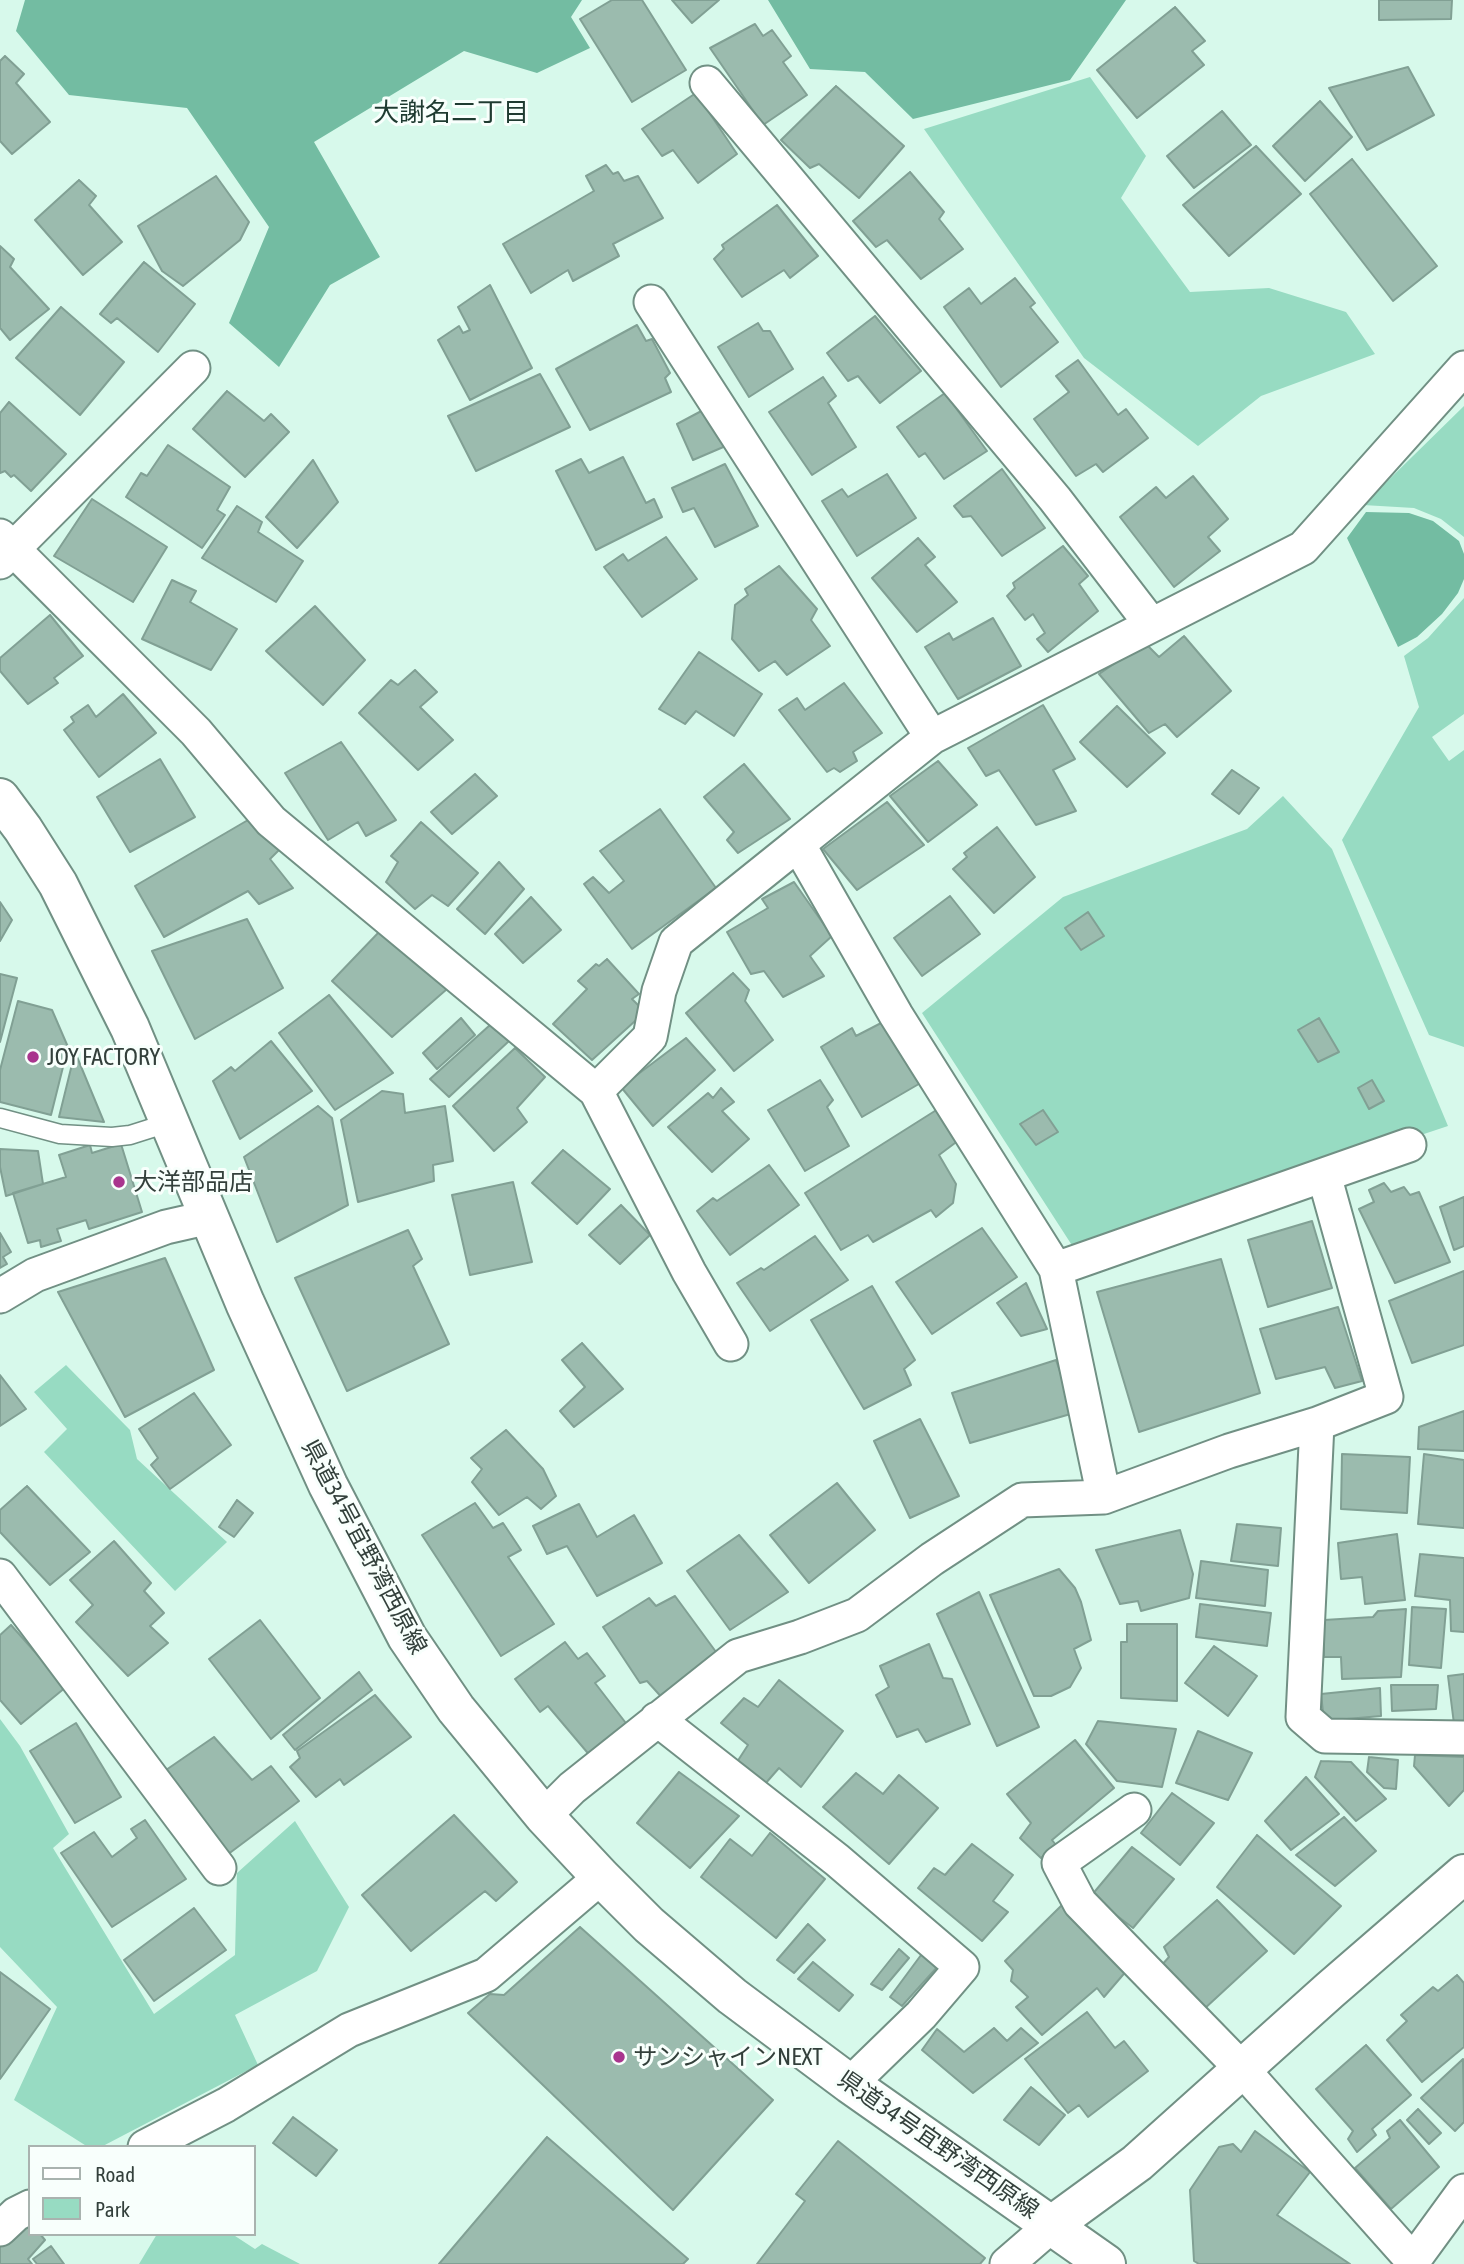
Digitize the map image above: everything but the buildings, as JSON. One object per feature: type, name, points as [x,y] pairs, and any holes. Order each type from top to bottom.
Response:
[{"type":"main road","name":"県道34号宜野湾西原線","points":[[0,798],[58,884],[130,1028],[283,1387],[384,1595],[407,1637],[456,1709],[544,1816],[601,1877],[649,1925],[732,1996],[850,2084],[1106,2264]]},
{"type":"main road","points":[[1052,2225],[1137,2163],[1464,1874]]},
{"type":"street","points":[[707,83],[1046,488],[1150,624]]},
{"type":"street","points":[[651,302],[932,737]]},
{"type":"street","points":[[193,368],[4,549],[196,732],[271,821],[596,1091],[689,1272],[731,1344]]},
{"type":"street","points":[[596,1091],[650,1037],[659,991],[676,942],[932,737],[1303,548],[1464,369]]},
{"type":"street","points":[[798,844],[896,1015],[1056,1269],[1104,1497]]},
{"type":"street","points":[[1056,1269],[1409,1145]]},
{"type":"street","points":[[544,1816],[572,1788],[738,1656],[800,1637],[857,1615],[932,1559],[1023,1500],[1104,1497],[1229,1451],[1317,1424],[1386,1397],[1324,1175]]},
{"type":"street","points":[[0,1296],[48,1270],[166,1227],[210,1217]]},
{"type":"street","points":[[1317,1424],[1303,1717],[1325,1736],[1464,1738]]},
{"type":"street","points":[[0,1576],[219,1868]]},
{"type":"street","points":[[657,1719],[836,1860],[962,1967],[921,2015],[850,2084]]},
{"type":"street","points":[[1134,1810],[1059,1863],[1080,1903],[1242,2068],[1415,2262],[1464,2191]]},
{"type":"street","points":[[149,2145],[226,2105],[349,2030],[486,1975],[601,1877]]},
{"type":"street","points":[[0,2230],[16,2214],[28,2208]]},
{"type":"street","points":[[1007,2264],[1052,2225]]},
{"type":"lane","points":[[0,1118],[60,1134],[112,1137],[130,1135],[171,1122]]},
{"type":"green space","points":[[25,0],[582,0],[571,17],[590,48],[537,73],[464,51],[314,142],[380,257],[330,285],[279,367],[229,323],[269,227],[187,108],[69,95],[16,31]]},
{"type":"green space","points":[[768,0],[1126,0],[1070,80],[913,119],[865,72],[810,69]]},
{"type":"green space","points":[[1090,77],[1146,156],[1121,198],[1190,292],[1269,288],[1346,312],[1375,354],[1261,396],[1198,446],[1084,358],[924,129]]},
{"type":"green space","points":[[1464,406],[1464,537],[1441,519],[1414,508],[1363,505]]},
{"type":"green space","points":[[1366,512],[1409,513],[1433,521],[1459,541],[1464,554],[1464,579],[1458,593],[1442,614],[1417,637],[1398,647],[1347,538]]},
{"type":"green space","points":[[1464,598],[1464,714],[1432,737],[1449,761],[1464,750],[1464,1047],[1429,1035],[1342,840],[1419,707],[1404,656],[1428,638]]},
{"type":"green space","points":[[1283,796],[1332,849],[1448,1126],[1075,1250],[922,1013],[1063,897],[1247,829]]},
{"type":"green space","points":[[66,1365],[130,1430],[137,1459],[227,1542],[175,1591],[44,1452],[67,1429],[34,1392]]},
{"type":"green space","points":[[0,1719],[20,1746],[69,1834],[53,1848],[154,2014],[235,1955],[237,1873],[295,1821],[349,1907],[317,1971],[235,2015],[258,2065],[105,2145],[85,2145],[14,2100],[57,2007],[0,1947]]},
{"type":"green space","points":[[156,2236],[235,2236],[255,2249],[262,2244],[300,2264],[139,2264]]},
{"type":"place","name":"JOY FACTORY","points":[[33,1057]]},
{"type":"place","name":"大洋部品店","points":[[119,1182]]},
{"type":"place","name":"サンシャインNEXT","points":[[619,2057]]},
{"type":"district","name":"大謝名二丁目","points":[[451,113]]}]
